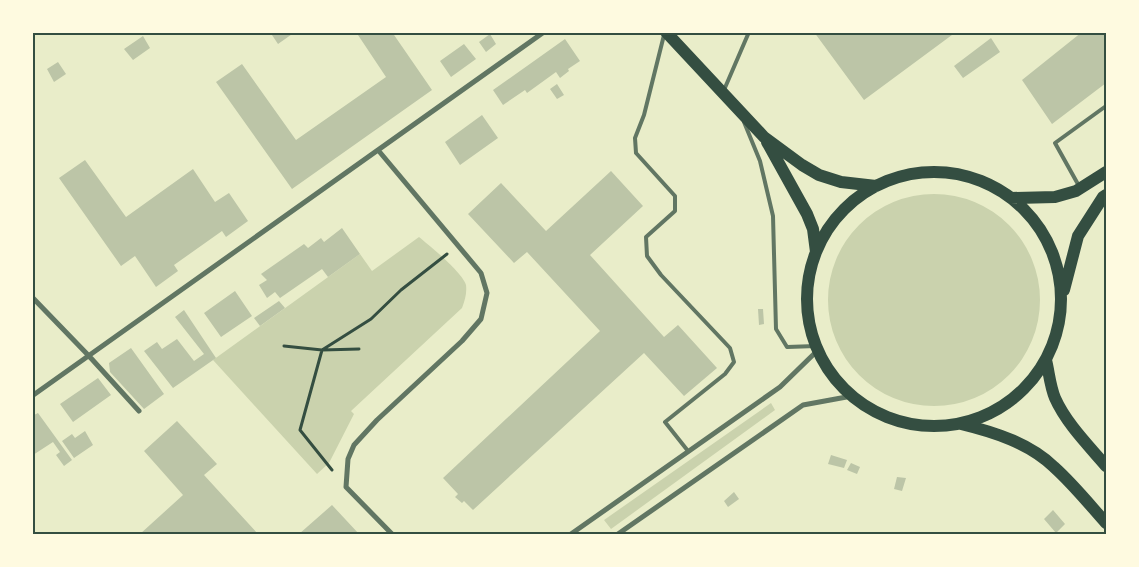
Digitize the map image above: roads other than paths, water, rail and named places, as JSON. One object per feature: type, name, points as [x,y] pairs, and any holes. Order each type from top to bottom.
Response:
[{"type":"main road","points":[[666,32],[764,137],[802,165],[819,175],[841,182],[876,186]]},
{"type":"main road","points":[[764,137],[807,214],[813,229],[816,252]]},
{"type":"main road","points":[[922,172],[962,175],[982,181],[1011,198],[1028,213],[1046,239],[1058,269],[1061,311],[1058,330],[1046,360],[1036,375],[1029,385],[1007,404],[988,415],[962,424],[937,427],[903,423],[878,413],[852,396],[832,374],[817,348],[810,324],[807,303],[810,275],[816,252],[829,228],[842,212],[859,196],[876,186],[895,178],[922,172]]},
{"type":"main road","points":[[1011,198],[1055,197],[1076,191],[1106,172]]},
{"type":"main road","points":[[1061,299],[1078,236],[1106,195]]},
{"type":"main road","points":[[1046,360],[1056,398],[1065,414],[1078,433],[1106,466]]},
{"type":"main road","points":[[962,424],[1011,439],[1032,450],[1053,466],[1106,523]]},
{"type":"street","points":[[32,396],[544,32]]},
{"type":"street","points":[[378,150],[481,273],[487,293],[481,319],[462,341],[377,420],[354,445],[348,459],[346,487],[392,534]]},
{"type":"street","points":[[32,297],[139,411]]},
{"type":"street","points":[[571,534],[780,386],[817,348]]},
{"type":"street","points":[[618,534],[803,405],[852,396]]},
{"type":"lane","points":[[666,32],[644,115],[635,138],[636,153],[675,196],[675,211],[646,237],[647,256],[661,276],[730,348],[734,362],[725,374],[665,422],[688,451]]},
{"type":"lane","points":[[723,93],[749,32]]},
{"type":"lane","points":[[1080,188],[1055,143],[1106,106]]},
{"type":"lane","points":[[739,111],[760,161],[773,216],[776,329],[787,347],[817,348]]}]
